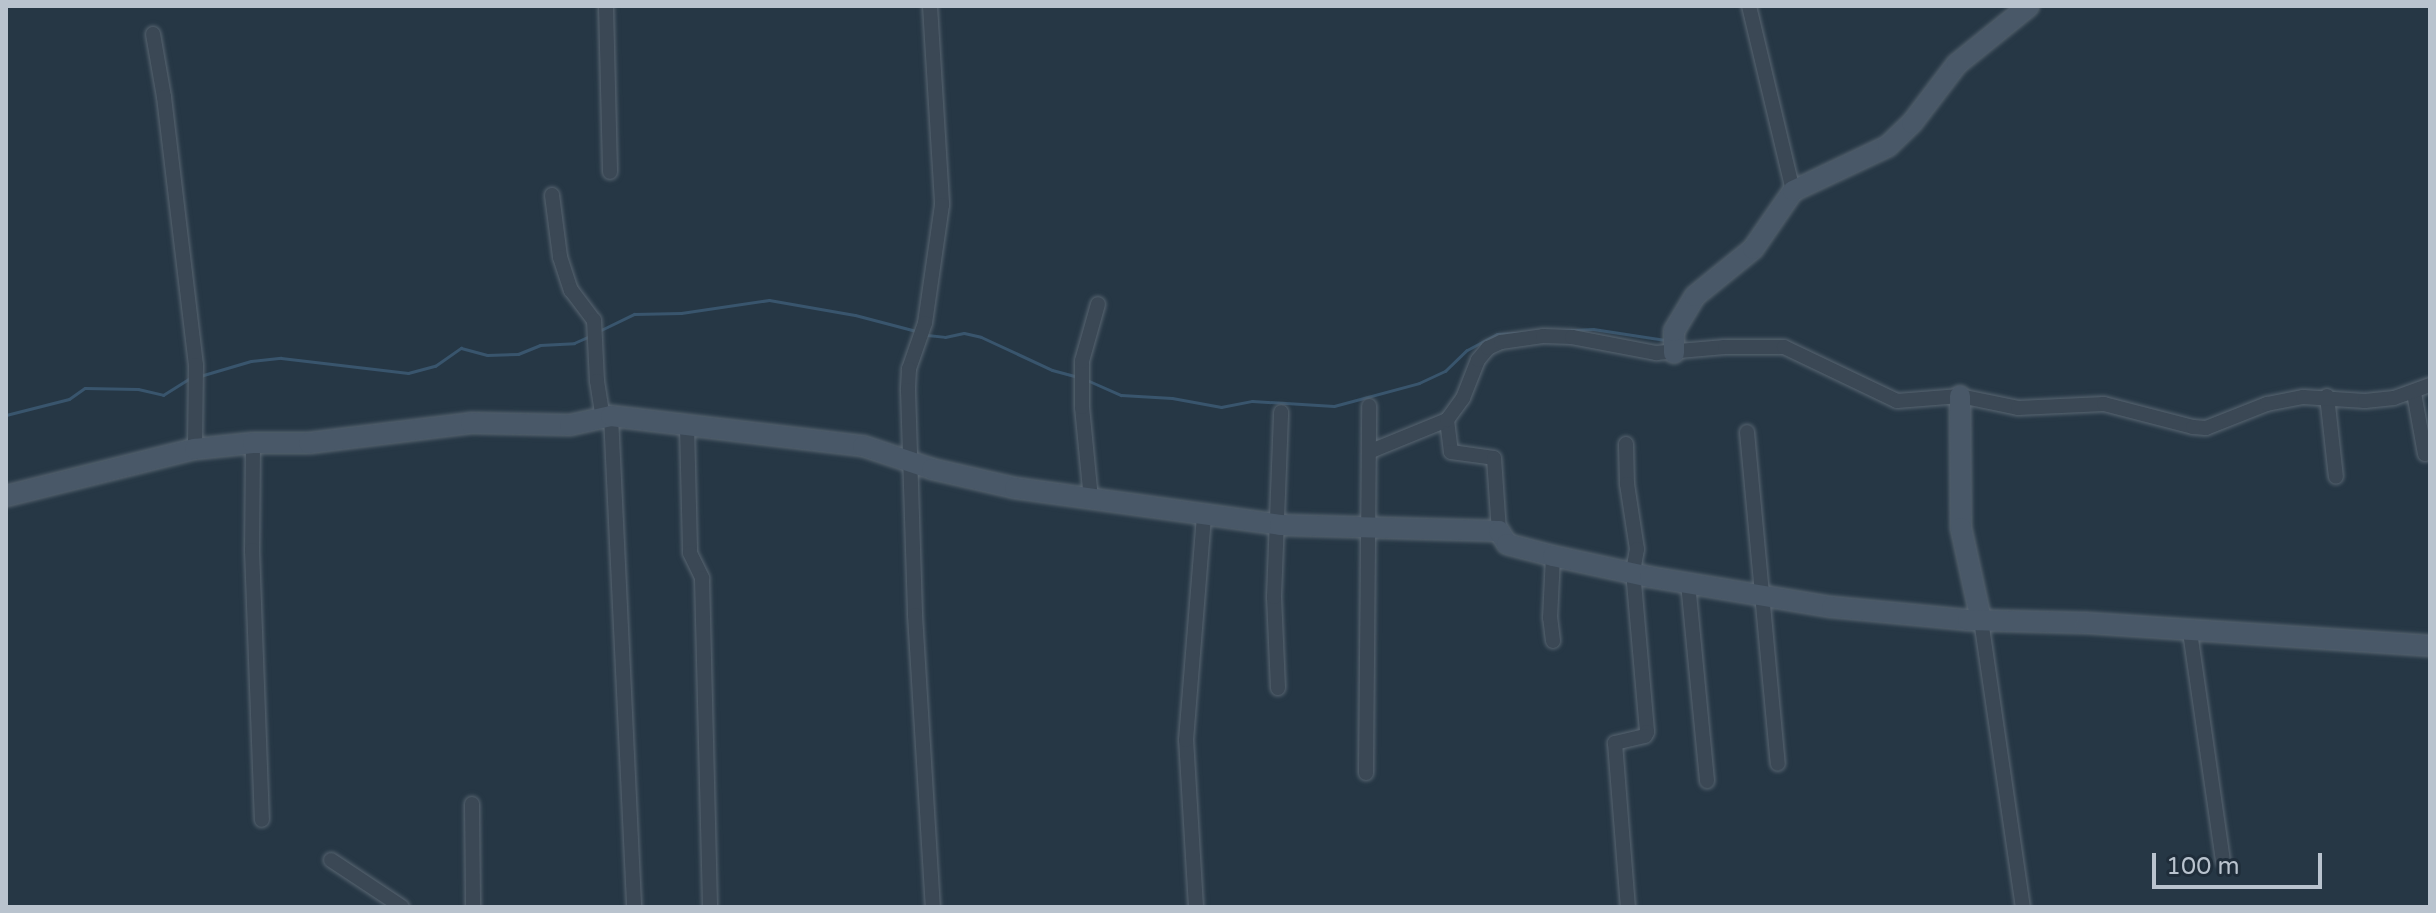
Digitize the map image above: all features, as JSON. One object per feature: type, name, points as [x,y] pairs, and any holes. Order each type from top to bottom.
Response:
[{"type":"street","points":[[606,6],[610,172]]},
{"type":"street","points":[[930,6],[942,205],[925,323],[915,343],[909,369],[909,459],[933,907]]},
{"type":"street","points":[[1749,6],[1793,191]]},
{"type":"street","points":[[1674,353],[1674,331],[1695,296],[1753,249],[1793,191],[1888,146],[1912,123],[1957,64],[2029,6]]},
{"type":"street","points":[[153,34],[196,365],[193,385],[195,449]]},
{"type":"street","points":[[552,195],[571,290],[594,320],[597,381],[607,417],[634,907]]},
{"type":"street","points":[[1091,499],[1082,361],[1098,304]]},
{"type":"street","points":[[1371,451],[1447,420],[1463,398],[1478,360],[1488,348],[1501,342],[1543,336],[1572,337],[1656,353],[1735,346],[1784,347],[1897,401],[1960,396],[2018,408],[2125,407],[2206,428],[2267,404],[2327,396],[2365,401],[2414,393],[2430,385]]},
{"type":"street","points":[[2414,393],[2425,454]]},
{"type":"street","points":[[1960,396],[1961,528],[1981,620],[2023,907]]},
{"type":"street","points":[[2327,396],[2336,477]]},
{"type":"street","points":[[1366,773],[1369,406]]},
{"type":"street","points":[[1278,688],[1274,597],[1280,525],[1281,412]]},
{"type":"street","points":[[6,496],[195,449],[253,443],[309,443],[471,423],[570,425],[607,417],[863,446],[966,477],[1091,499],[1280,525],[1499,531]]},
{"type":"street","points":[[1447,420],[1451,452],[1494,458],[1499,531],[1507,544],[1553,556],[1832,607],[1981,620],[2086,623],[2430,646]]},
{"type":"street","points":[[687,426],[690,553],[702,578],[710,907]]},
{"type":"street","points":[[1747,432],[1778,764]]},
{"type":"street","points":[[253,443],[252,550],[262,820]]},
{"type":"street","points":[[1626,444],[1627,484],[1637,549],[1633,571],[1647,732],[1645,736],[1615,743],[1628,907]]},
{"type":"street","points":[[1196,907],[1186,740],[1204,514]]},
{"type":"street","points":[[1553,556],[1550,618],[1553,641]]},
{"type":"street","points":[[1688,583],[1707,781]]},
{"type":"street","points":[[2190,632],[2223,861]]},
{"type":"street","points":[[472,804],[473,907]]},
{"type":"street","points":[[331,860],[402,907]]},
{"type":"waterway","points":[[601,330],[634,314],[681,313],[769,300],[855,315],[916,331]]},
{"type":"waterway","points":[[1089,381],[1121,395],[1172,398],[1221,407],[1252,401],[1334,406],[1419,383],[1445,371],[1467,350],[1497,334],[1593,329],[1665,340]]},
{"type":"waterway","points":[[927,335],[945,337],[964,333],[981,337],[1052,370],[1078,377]]},
{"type":"waterway","points":[[200,376],[251,361],[281,358],[408,373],[435,366],[461,348],[487,355],[518,354],[540,345],[574,343],[590,336]]},
{"type":"waterway","points":[[6,415],[69,399],[85,388],[138,389],[163,395],[189,379]]}]
